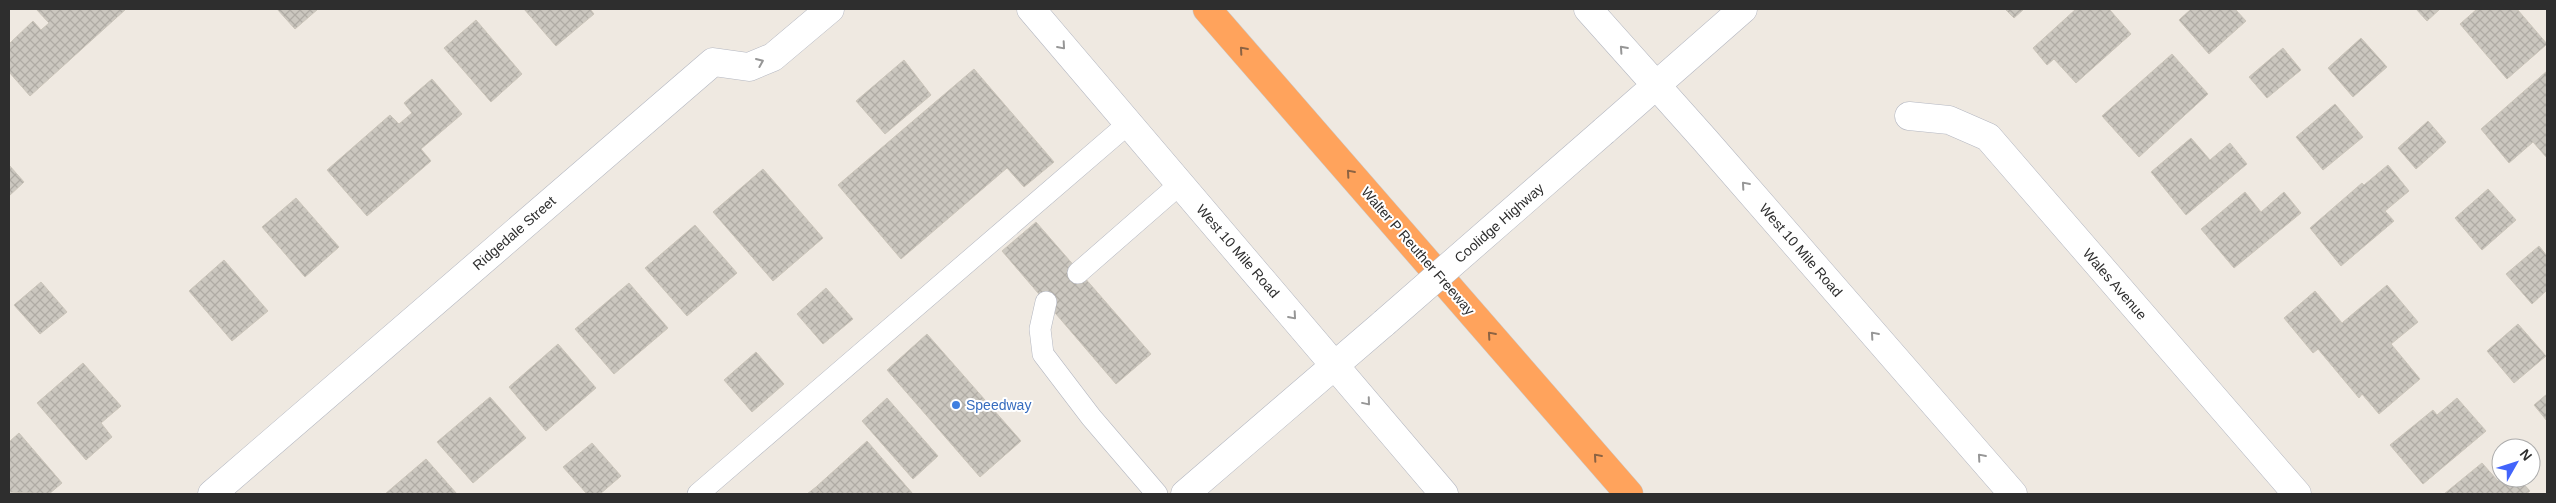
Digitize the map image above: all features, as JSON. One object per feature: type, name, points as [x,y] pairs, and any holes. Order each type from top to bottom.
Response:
[{"type":"highway","name":"Walter P Reuther Freeway","points":[[1207,9],[1629,494]]},
{"type":"main road","name":"Ridgedale Street","points":[[212,494],[713,62],[749,67],[773,56],[830,9]]},
{"type":"main road","name":"West 10 Mile Road","points":[[1030,9],[1444,494]]},
{"type":"main road","name":"West 10 Mile Road","points":[[1588,9],[1718,155],[2013,494]]},
{"type":"main road","name":"Coolidge Highway","points":[[1185,494],[1743,9]]},
{"type":"main road","name":"Wales Avenue","points":[[1909,116],[1949,120],[1988,138],[2297,494]]},
{"type":"lane","points":[[698,494],[1129,123]]},
{"type":"lane","points":[[1078,273],[1180,184]]},
{"type":"lane","points":[[1046,302],[1040,329],[1043,354],[1091,417],[1156,494]]},
{"type":"building","points":[[36,9],[126,9],[30,96],[9,72],[9,44],[33,21],[41,30],[49,23]]},
{"type":"building","points":[[277,9],[318,9],[295,29]]},
{"type":"building","points":[[524,9],[590,9],[594,14],[556,46]]},
{"type":"building","points":[[2005,9],[2024,9],[2014,18]]},
{"type":"building","points":[[2076,9],[2109,9],[2131,34],[2076,83],[2054,59],[2047,65],[2033,48]]},
{"type":"building","points":[[2191,9],[2235,9],[2246,21],[2209,54],[2179,20]]},
{"type":"building","points":[[2416,9],[2440,9],[2427,21]]},
{"type":"building","points":[[2477,9],[2517,9],[2547,44],[2507,79],[2460,24]]},
{"type":"building","points":[[476,20],[522,74],[491,102],[444,48]]},
{"type":"building","points":[[2361,38],[2387,67],[2353,97],[2328,68]]},
{"type":"building","points":[[2283,48],[2301,70],[2267,98],[2249,77]]},
{"type":"building","points":[[2172,54],[2208,94],[2139,157],[2102,116]]},
{"type":"building","points":[[904,60],[931,95],[885,134],[856,101]]},
{"type":"building","points":[[974,69],[1054,162],[1024,187],[1007,168],[901,259],[838,185]]},
{"type":"building","points":[[2547,71],[2547,158],[2533,142],[2509,163],[2481,129]]},
{"type":"building","points":[[432,79],[462,114],[421,149],[431,161],[367,216],[327,170],[390,115],[399,124],[412,113],[404,103]]},
{"type":"building","points":[[2335,104],[2363,137],[2323,170],[2296,137]]},
{"type":"building","points":[[2428,121],[2446,142],[2416,169],[2398,148]]},
{"type":"building","points":[[2191,138],[2210,160],[2230,143],[2247,164],[2186,215],[2151,172]]},
{"type":"building","points":[[9,165],[24,182],[9,196]]},
{"type":"building","points":[[2388,165],[2409,191],[2385,211],[2394,221],[2341,266],[2310,228],[2362,183],[2364,185]]},
{"type":"building","points":[[763,169],[823,238],[773,281],[713,212]]},
{"type":"building","points":[[2488,189],[2516,220],[2482,250],[2455,218]]},
{"type":"building","points":[[2245,192],[2261,212],[2284,192],[2301,213],[2234,268],[2201,229]]},
{"type":"building","points":[[296,198],[339,247],[305,277],[262,227]]},
{"type":"building","points":[[1036,222],[1151,354],[1116,384],[1002,251]]},
{"type":"building","points":[[695,225],[737,273],[687,316],[645,268]]},
{"type":"building","points":[[2539,246],[2547,256],[2547,290],[2532,304],[2506,274]]},
{"type":"building","points":[[224,260],[268,311],[232,341],[189,291]]},
{"type":"building","points":[[41,282],[67,312],[40,334],[14,305]]},
{"type":"building","points":[[629,283],[668,328],[614,374],[575,329]]},
{"type":"building","points":[[2387,285],[2418,322],[2391,344],[2420,379],[2379,414],[2362,394],[2359,398],[2318,349],[2313,353],[2284,318],[2315,291],[2342,323]]},
{"type":"building","points":[[826,288],[853,319],[823,344],[797,314]]},
{"type":"building","points":[[2518,324],[2546,356],[2514,383],[2487,351]]},
{"type":"building","points":[[927,334],[1021,441],[980,477],[887,370]]},
{"type":"building","points":[[558,344],[596,388],[546,431],[509,387]]},
{"type":"building","points":[[756,352],[784,384],[752,412],[724,380]]},
{"type":"building","points":[[83,363],[121,406],[101,423],[112,437],[86,460],[37,403]]},
{"type":"building","points":[[2547,394],[2547,421],[2534,405]]},
{"type":"building","points":[[490,397],[526,438],[473,483],[437,442]]},
{"type":"building","points":[[887,398],[938,456],[913,479],[862,421]]},
{"type":"building","points":[[2457,398],[2486,431],[2423,484],[2390,445],[2433,410],[2437,415]]},
{"type":"building","points":[[19,433],[62,483],[49,494],[9,492],[9,442]]},
{"type":"building","points":[[867,441],[913,494],[822,494],[816,487]]},
{"type":"building","points":[[592,443],[621,476],[600,494],[587,494],[563,467]]},
{"type":"building","points":[[426,459],[457,494],[385,494]]},
{"type":"building","points":[[2482,463],[2491,473],[2491,488],[2527,488],[2530,491],[2526,494],[2444,494]]},
{"type":"building","points":[[816,487],[822,494],[807,494]]},
{"type":"place","name":"Speedway","points":[[956,405]]}]
